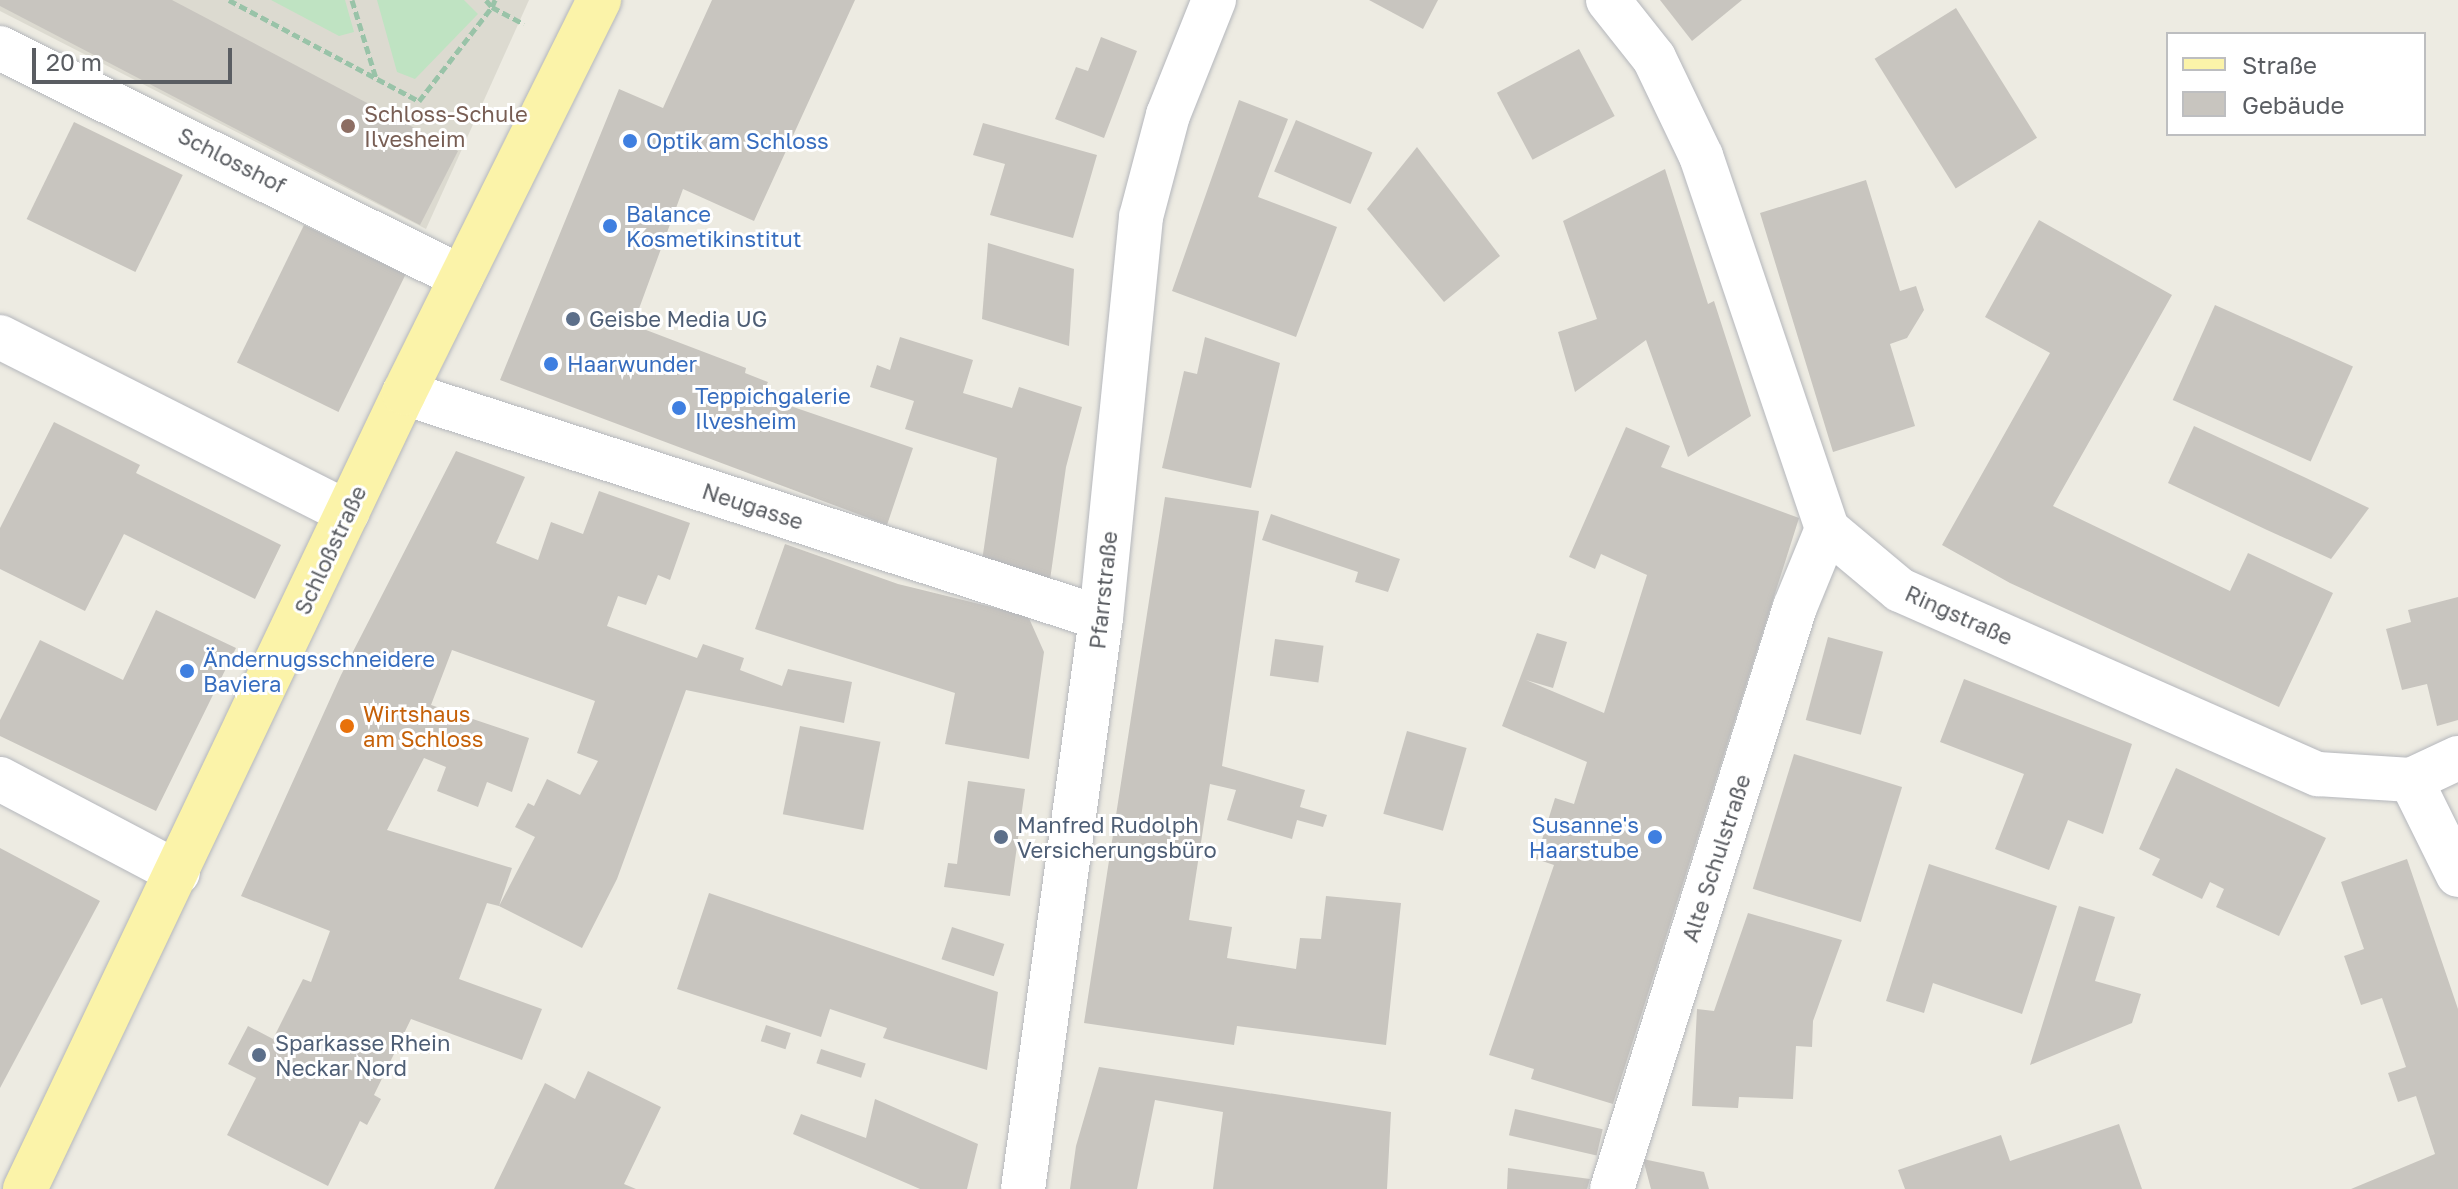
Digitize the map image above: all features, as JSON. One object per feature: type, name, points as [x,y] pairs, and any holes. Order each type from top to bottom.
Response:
[{"type":"main road","name":"Schloßstraße","points":[[25,1189],[404,393],[599,0]]},
{"type":"street","name":"Pfarrstraße","points":[[1023,1189],[1101,618],[1141,217],[1168,115],[1214,0]]},
{"type":"street","points":[[1608,0],[1654,58],[1701,156],[1827,529]]},
{"type":"street","name":"Schlosshof","points":[[0,48],[461,277]]},
{"type":"street","points":[[0,337],[347,512]]},
{"type":"street","name":"Neugasse","points":[[404,393],[1101,618]]},
{"type":"street","name":"Ringstraße","points":[[1827,529],[1900,590],[2318,774],[2411,780]]},
{"type":"street","name":"Alte Schulstraße","points":[[1612,1189],[1795,607],[1827,529]]},
{"type":"street","points":[[2458,758],[2411,780],[2458,875]]},
{"type":"street","points":[[0,779],[178,873]]},
{"type":"path","points":[[229,0],[419,101],[494,3]]},
{"type":"path","points":[[352,0],[376,78]]},
{"type":"path","points":[[486,0],[528,26],[521,39]]},
{"type":"shaded area","name":"Schloss-Schule Ilvesheim","points":[[0,0],[529,0],[426,229],[0,11]]},
{"type":"green space","points":[[271,0],[345,0],[354,32],[339,36]]},
{"type":"green space","points":[[377,0],[464,0],[478,14],[415,79],[397,72]]},
{"type":"building","points":[[0,0],[172,0],[458,151],[420,225],[0,6]]},
{"type":"building","points":[[712,0],[855,0],[754,221],[683,189],[633,325],[746,368],[745,373],[768,382],[761,396],[913,448],[887,525],[500,380],[619,89],[663,108]]},
{"type":"building","points":[[1369,0],[1438,0],[1423,29]]},
{"type":"building","points":[[1660,0],[1742,0],[1692,41]]},
{"type":"building","points":[[1956,8],[2037,138],[1956,189],[1875,59]]},
{"type":"building","points":[[1101,37],[1137,51],[1104,138],[1055,119],[1076,67],[1088,71]]},
{"type":"building","points":[[1579,49],[1615,116],[1533,160],[1497,93]]},
{"type":"building","points":[[1239,100],[1288,119],[1258,197],[1337,227],[1296,337],[1172,291]]},
{"type":"building","points":[[1296,120],[1372,152],[1351,204],[1274,172]]},
{"type":"building","points":[[74,122],[183,175],[135,272],[27,219]]},
{"type":"building","points":[[983,123],[1097,155],[1073,238],[990,215],[1005,164],[973,155]]},
{"type":"building","points":[[1417,147],[1500,256],[1444,302],[1367,209]]},
{"type":"building","points":[[1665,169],[1708,304],[1714,301],[1751,416],[1688,457],[1646,340],[1575,392],[1558,332],[1597,319],[1563,221]]},
{"type":"building","points":[[1866,180],[1900,291],[1916,286],[1924,310],[1907,338],[1890,344],[1915,426],[1833,452],[1760,213]]},
{"type":"building","points":[[2039,220],[2172,295],[2053,506],[2230,591],[2248,553],[2333,593],[2279,707],[2010,583],[1942,545],[2050,353],[1985,317]]},
{"type":"building","points":[[304,225],[406,275],[338,412],[237,363]]},
{"type":"building","points":[[988,243],[1074,269],[1069,346],[982,319]]},
{"type":"building","points":[[2215,305],[2353,366],[2311,461],[2173,400]]},
{"type":"building","points":[[900,337],[973,360],[963,393],[1012,408],[1019,387],[1082,407],[1066,467],[1050,580],[982,561],[997,458],[905,429],[914,401],[870,387],[877,365],[890,370]]},
{"type":"building","points":[[1205,337],[1280,363],[1251,488],[1162,468],[1184,371],[1197,374]]},
{"type":"building","points":[[54,422],[140,465],[136,473],[281,545],[255,599],[124,534],[85,611],[0,569],[0,528]]},
{"type":"building","points":[[2194,426],[2369,508],[2331,559],[2267,530],[2168,483]]},
{"type":"building","points":[[1626,427],[1670,446],[1661,467],[1799,518],[1613,1104],[1531,1079],[1534,1069],[1489,1055],[1554,865],[1536,859],[1555,798],[1574,804],[1587,762],[1502,726],[1537,633],[1567,642],[1553,688],[1526,680],[1604,713],[1647,575],[1601,554],[1595,569],[1569,557]]},
{"type":"building","points":[[456,451],[525,477],[496,543],[538,560],[551,522],[583,534],[599,491],[690,523],[670,580],[658,575],[646,605],[618,596],[607,626],[697,658],[703,644],[744,658],[740,670],[782,686],[788,669],[852,682],[844,723],[686,690],[617,879],[582,948],[499,906],[487,903],[459,979],[542,1009],[522,1060],[411,1019],[374,1095],[381,1099],[367,1125],[360,1121],[328,1186],[227,1135],[256,1078],[228,1064],[248,1026],[273,1039],[303,979],[311,982],[330,931],[241,896],[341,675]],"holes":[[[452,650],[595,701],[577,753],[598,761],[580,795],[547,779],[534,806],[528,803],[515,827],[535,837],[499,906],[512,868],[387,830],[424,758],[446,767],[437,791],[478,807],[487,782],[512,792],[529,738],[431,705]]]},
{"type":"building","points":[[1165,497],[1259,511],[1222,766],[1305,790],[1300,807],[1327,815],[1323,827],[1297,820],[1292,839],[1227,820],[1236,790],[1210,784],[1189,920],[1232,927],[1227,958],[1296,969],[1300,938],[1321,939],[1326,896],[1401,903],[1386,1045],[1237,1026],[1234,1045],[1084,1023]]},
{"type":"building","points":[[1271,514],[1400,559],[1388,592],[1355,582],[1358,572],[1262,540]]},
{"type":"building","points":[[785,544],[898,584],[1028,616],[1044,652],[1029,759],[945,744],[955,693],[755,629]]},
{"type":"building","points":[[2458,597],[2458,720],[2437,726],[2427,684],[2402,690],[2386,629],[2411,622],[2408,610]]},
{"type":"building","points":[[156,610],[236,648],[156,811],[0,736],[0,720],[40,640],[123,680]]},
{"type":"building","points":[[1828,637],[1883,652],[1861,735],[1806,720]]},
{"type":"building","points":[[1275,639],[1324,646],[1318,682],[1270,676]]},
{"type":"building","points":[[1964,679],[2132,744],[2103,834],[2068,820],[2049,870],[1995,849],[2024,774],[1940,742]]},
{"type":"building","points":[[800,726],[880,742],[863,830],[783,814]]},
{"type":"building","points":[[1407,731],[1467,748],[1443,831],[1383,814]]},
{"type":"building","points":[[1794,754],[1902,787],[1861,922],[1753,889]]},
{"type":"building","points":[[2176,768],[2326,838],[2279,936],[2216,907],[2224,889],[2210,882],[2202,899],[2152,875],[2160,859],[2139,849]]},
{"type":"building","points":[[968,781],[1025,789],[1010,896],[944,887],[948,863],[957,864]]},
{"type":"building","points":[[0,848],[100,901],[0,1088]]},
{"type":"building","points":[[2407,859],[2458,1009],[2458,1189],[2351,1189],[2435,1154],[2416,1096],[2398,1102],[2388,1073],[2406,1067],[2382,998],[2361,1005],[2344,956],[2364,949],[2341,882]]},
{"type":"building","points":[[1929,864],[2057,906],[2022,1014],[1933,983],[1924,1013],[1886,1001]]},
{"type":"building","points":[[709,893],[998,992],[987,1070],[883,1038],[887,1028],[830,1009],[821,1037],[677,989]]},
{"type":"building","points":[[2079,906],[2115,917],[2095,981],[2141,994],[2132,1023],[2030,1065]]},
{"type":"building","points":[[1748,913],[1842,940],[1813,1021],[1812,1047],[1796,1046],[1793,1099],[1739,1097],[1738,1108],[1692,1106],[1697,1009],[1714,1011]]},
{"type":"building","points":[[952,927],[1004,944],[994,976],[941,959]]},
{"type":"building","points":[[766,1025],[791,1033],[785,1049],[761,1041]]},
{"type":"building","points":[[821,1049],[866,1064],[861,1078],[816,1063]]},
{"type":"building","points":[[1099,1067],[1391,1112],[1387,1189],[1213,1189],[1223,1112],[1155,1100],[1137,1189],[1070,1189],[1076,1146]]},
{"type":"building","points":[[588,1071],[661,1107],[624,1184],[636,1189],[494,1189],[545,1083],[575,1099]]},
{"type":"building","points":[[875,1099],[978,1144],[967,1189],[920,1189],[793,1134],[801,1114],[866,1138]]},
{"type":"building","points":[[1515,1109],[1603,1129],[1597,1156],[1509,1135]]},
{"type":"building","points":[[2119,1124],[2142,1189],[1905,1189],[1898,1170],[2001,1135],[2010,1161]]},
{"type":"building","points":[[1643,1159],[1704,1172],[1709,1189],[1651,1189]]},
{"type":"building","points":[[1508,1168],[1590,1179],[1587,1189],[1507,1189]]},
{"type":"place","name":"Schloss-Schule Ilvesheim","points":[[348,126]]},
{"type":"place","name":"Optik am Schloss","points":[[630,141]]},
{"type":"place","name":"Balance Kosmetikinstitut","points":[[610,226]]},
{"type":"place","name":"Geisbe Media UG","points":[[573,319]]},
{"type":"place","name":"Haarwunder","points":[[551,364]]},
{"type":"place","name":"Teppichgalerie Ilvesheim","points":[[679,408]]},
{"type":"place","name":"Ändernugsschneidere Baviera","points":[[187,671]]},
{"type":"place","name":"Wirtshaus am Schloss","points":[[347,726]]},
{"type":"place","name":"Manfred Rudolph Versicherungsbüro","points":[[1001,837]]},
{"type":"place","name":"Susanne's Haarstube","points":[[1655,837]]},
{"type":"place","name":"Sparkasse Rhein Neckar Nord","points":[[259,1055]]}]
